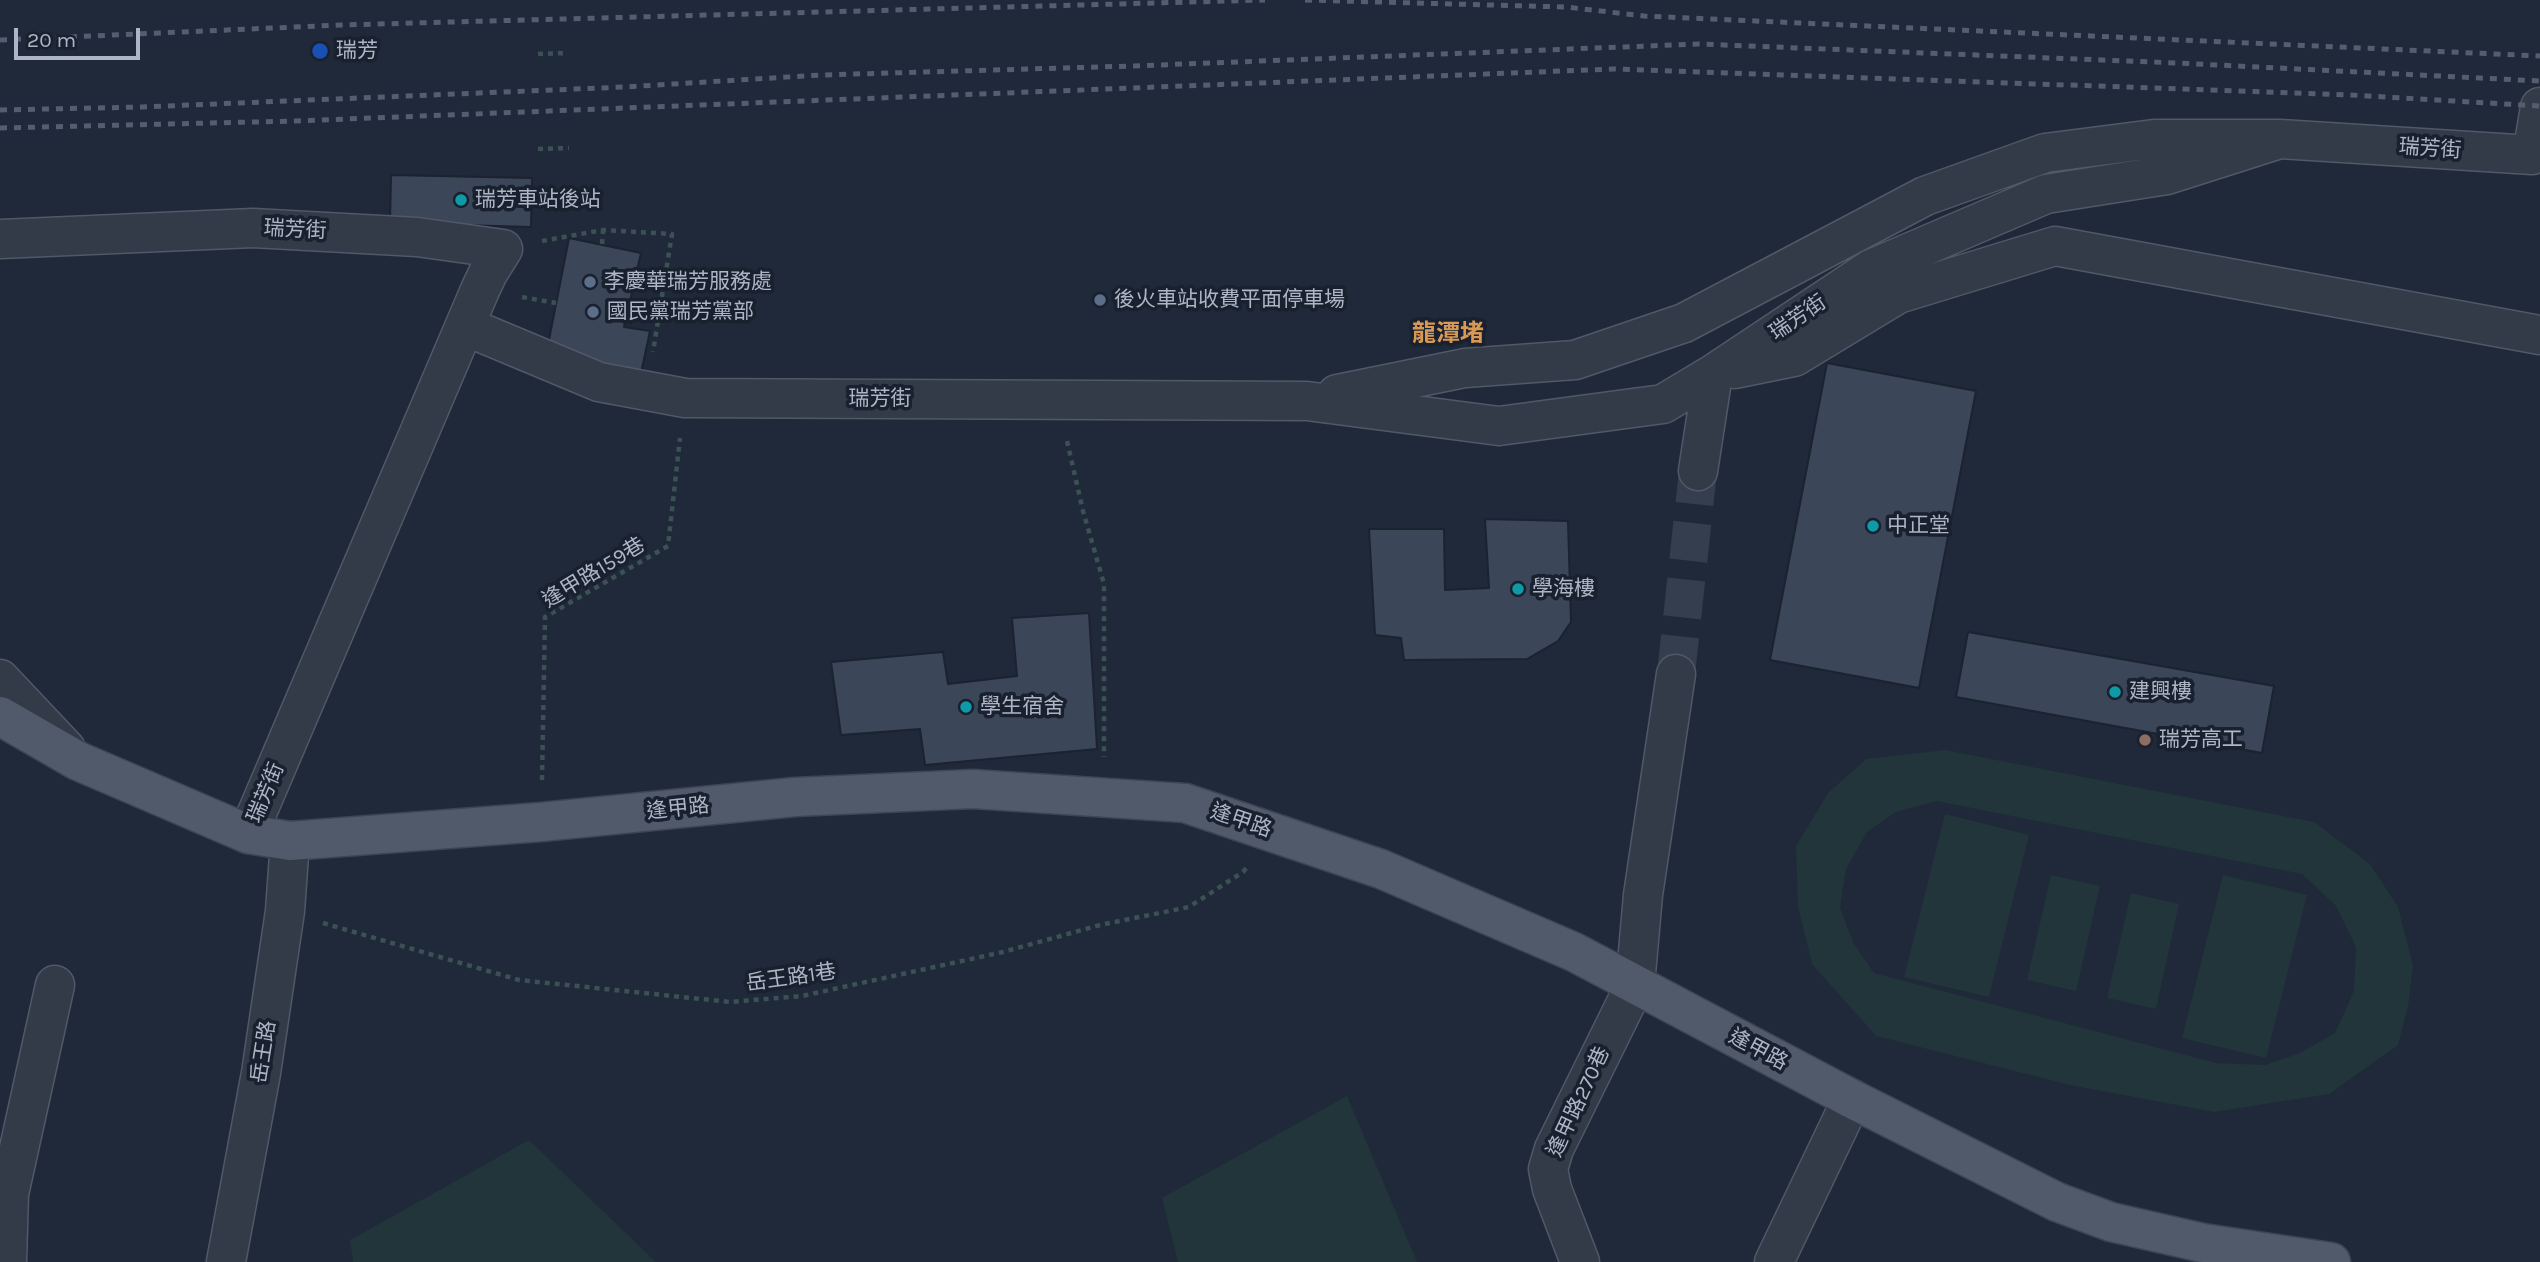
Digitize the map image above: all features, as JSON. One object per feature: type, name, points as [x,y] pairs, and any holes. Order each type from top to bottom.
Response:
[{"type":"main road","name":"逢甲路","points":[[0,716],[78,761],[248,834],[290,841],[541,822],[795,797],[960,790],[1185,803],[1381,869],[1574,953],[1852,1099],[2057,1202],[2111,1222],[2203,1243],[2331,1262]]},
{"type":"street","name":"瑞芳街","points":[[1307,401],[1465,368],[1575,360],[1684,323],[1925,196],[2045,153],[2154,139],[2280,139],[2532,155],[2540,107]]},
{"type":"street","name":"瑞芳街","points":[[465,326],[599,382],[667,395],[1307,401],[1499,426],[1663,404],[1871,269],[2046,194],[2167,175],[2280,139]]},
{"type":"street","name":"瑞芳街","points":[[0,239],[253,228],[417,236],[503,249],[488,273],[248,834]]},
{"type":"street","points":[[1699,471],[1713,374],[1794,357],[1898,294],[2055,246],[2540,335]]},
{"type":"street","points":[[1635,985],[1643,895],[1676,674]]},
{"type":"street","name":"逢甲路","points":[[0,679],[78,761]]},
{"type":"street","name":"岳王路","points":[[226,1262],[261,1073],[285,911],[290,841]]},
{"type":"street","points":[[7,1262],[9,1194],[55,985]]},
{"type":"street","name":"逢甲路270巷","points":[[1580,1262],[1552,1189],[1548,1169],[1554,1149],[1635,985]]},
{"type":"street","points":[[1774,1262],[1852,1099]]},
{"type":"path","points":[[538,54],[567,53]]},
{"type":"path","points":[[538,149],[569,148]]},
{"type":"path","points":[[602,244],[603,230]]},
{"type":"path","points":[[503,249],[603,230],[672,234],[657,320],[667,395]]},
{"type":"path","points":[[518,296],[556,303]]},
{"type":"path","points":[[627,314],[657,320]]},
{"type":"path","name":"逢甲路159巷","points":[[541,822],[545,617],[668,546],[667,395]]},
{"type":"path","points":[[1058,400],[1083,511],[1104,584],[1104,798]]},
{"type":"path","name":"岳王路1巷","points":[[285,911],[379,941],[519,980],[730,1002],[802,996],[1003,952],[1100,925],[1188,907],[1243,872],[1273,832]]},
{"type":"green space","points":[[1945,750],[2314,822],[2370,864],[2398,907],[2413,965],[2408,1007],[2398,1045],[2329,1094],[2214,1112],[2070,1085],[1876,1036],[1812,964],[1798,906],[1796,846],[1828,793],[1866,759]],"holes":[[[1937,801],[2302,874],[2336,906],[2356,947],[2354,991],[2335,1033],[2300,1053],[2265,1065],[2216,1063],[1874,973],[1854,944],[1840,908],[1846,869],[1867,832],[1896,812]]]},
{"type":"green space","points":[[1945,814],[2029,835],[1989,997],[1904,977]]},
{"type":"green space","points":[[2051,875],[2100,886],[2076,991],[2027,980]]},
{"type":"green space","points":[[2223,875],[2307,895],[2266,1058],[2182,1038]]},
{"type":"green space","points":[[2131,893],[2179,904],[2156,1009],[2107,998]]},
{"type":"green space","points":[[1347,1096],[1417,1262],[1178,1262],[1162,1198]]},
{"type":"green space","points":[[529,1140],[656,1262],[353,1262],[350,1240]]},
{"type":"building","name":"瑞芳車站後站","points":[[391,175],[532,178],[531,227],[390,223]]},
{"type":"building","points":[[569,238],[641,253],[624,327],[650,331],[641,373],[546,355]]},
{"type":"building","name":"中正堂","points":[[1827,363],[1976,391],[1919,688],[1770,660]]},
{"type":"building","name":"學海樓","points":[[1485,519],[1568,521],[1571,622],[1558,641],[1527,659],[1404,660],[1401,638],[1375,635],[1369,529],[1444,529],[1445,590],[1489,588]]},
{"type":"building","name":"學生宿舍","points":[[1089,613],[1097,749],[925,765],[920,729],[841,735],[831,662],[943,652],[948,684],[1017,676],[1012,618]]},
{"type":"building","name":"建興樓","points":[[1968,632],[2274,686],[2262,753],[1956,697]]},
{"type":"tunnel","points":[[1676,674],[1698,471]]},
{"type":"railway","points":[[0,40],[341,25],[1265,0]]},
{"type":"railway","points":[[1305,0],[1566,7],[1644,16],[2540,56]]},
{"type":"railway","points":[[0,110],[142,107],[624,87],[821,75],[1699,44],[2540,81]]},
{"type":"railway","points":[[0,128],[296,121],[1613,69],[2351,95],[2540,106]]},
{"type":"place","name":"瑞芳","points":[[320,51]]},
{"type":"place","name":"瑞芳車站後站","points":[[461,200]]},
{"type":"place","name":"李慶華瑞芳服務處","points":[[590,282]]},
{"type":"place","name":"後火車站收費平面停車場","points":[[1100,300]]},
{"type":"place","name":"國民黨瑞芳黨部","points":[[593,312]]},
{"type":"place","name":"中正堂","points":[[1873,526]]},
{"type":"place","name":"學海樓","points":[[1518,589]]},
{"type":"place","name":"建興樓","points":[[2115,692]]},
{"type":"place","name":"學生宿舍","points":[[966,707]]},
{"type":"place","name":"瑞芳高工","points":[[2145,740]]},
{"type":"district","name":"龍潭堵","points":[[1448,334]]}]
